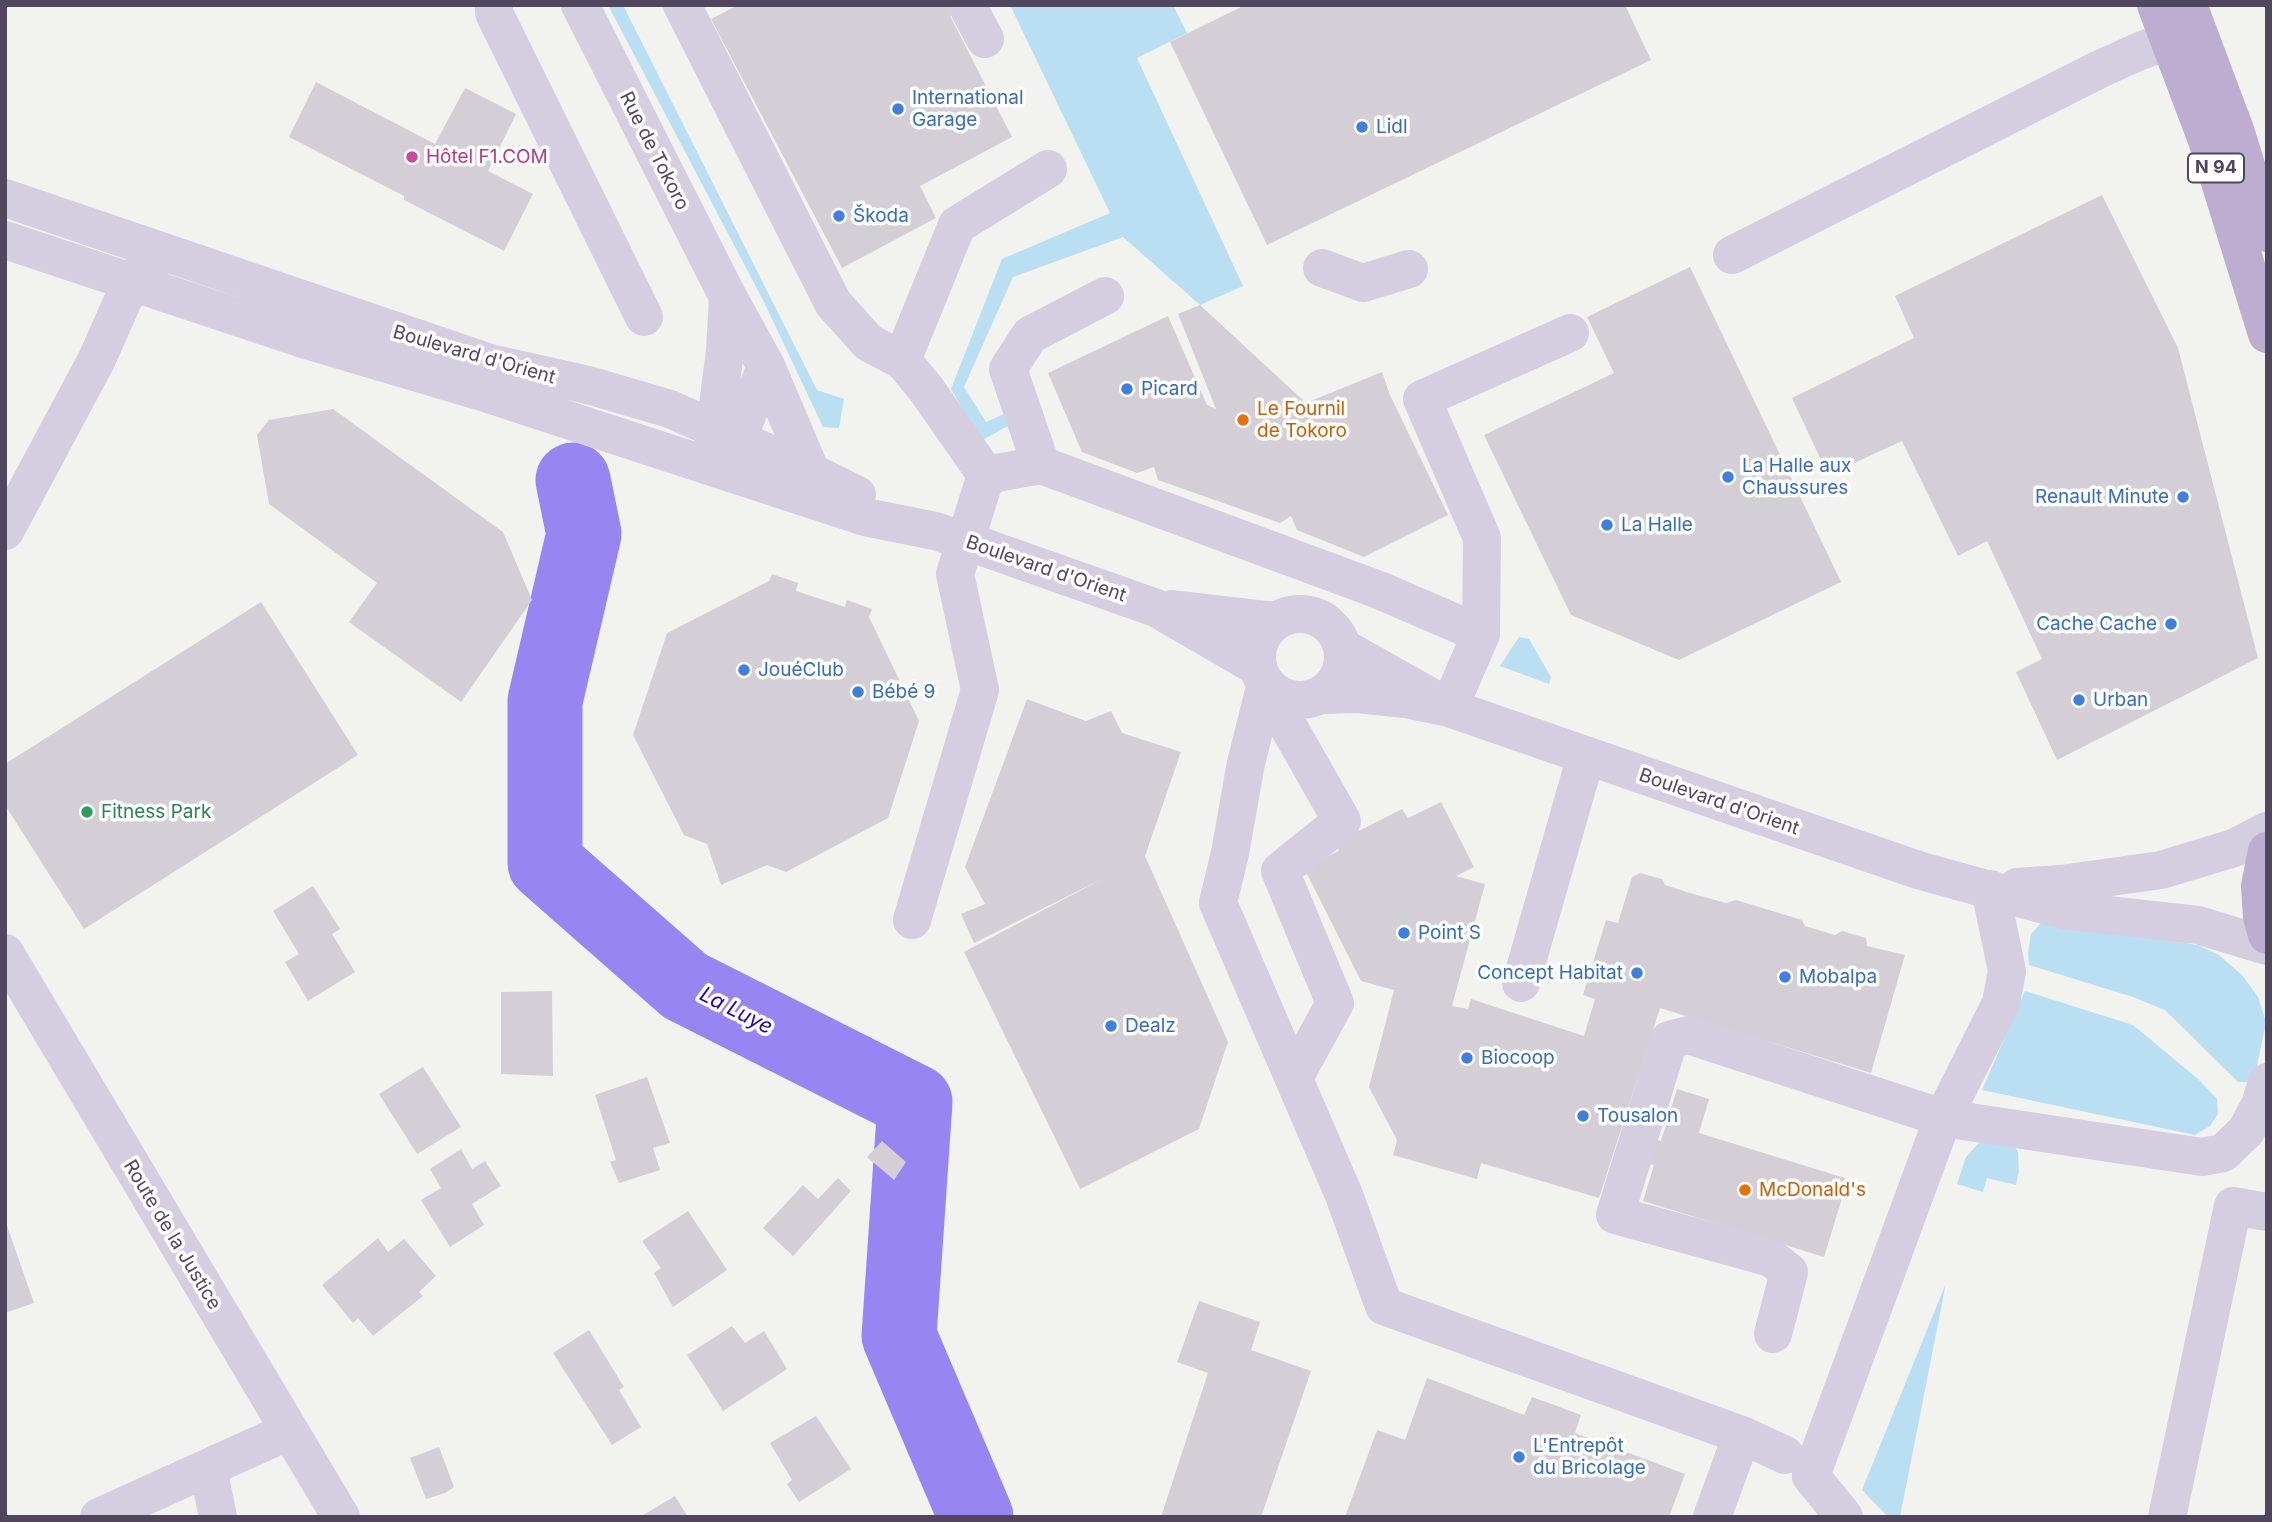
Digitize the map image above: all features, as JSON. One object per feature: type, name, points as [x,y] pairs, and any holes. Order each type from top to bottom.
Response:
[{"type":"main road","name":"N 94","points":[[2156,5],[2207,140],[2267,334]]},
{"type":"main road","name":"N 94","points":[[2188,5],[2235,130],[2267,233]]},
{"type":"main road","points":[[2267,851],[2260,886],[2262,917],[2267,935]]},
{"type":"street","points":[[494,5],[494,13],[644,317]]},
{"type":"street","name":"Rue de Tokoro","points":[[580,5],[728,297],[766,366],[811,472]]},
{"type":"street","points":[[682,5],[834,303],[869,343],[902,360],[926,389],[986,475]]},
{"type":"street","points":[[967,5],[985,39]]},
{"type":"street","points":[[1732,255],[2100,69],[2171,40]]},
{"type":"street","points":[[902,360],[957,225],[1048,169]]},
{"type":"street","name":"Boulevard d'Orient","points":[[5,198],[490,363],[670,409],[719,446],[865,517],[950,536]]},
{"type":"street","points":[[5,210],[9,215],[27,223],[122,254],[132,264],[131,282]]},
{"type":"street","name":"Boulevard d'Orient","points":[[5,240],[303,339],[567,419],[601,415],[811,472],[950,536],[1156,608],[1262,675]]},
{"type":"street","points":[[1322,268],[1363,283],[1409,269]]},
{"type":"street","points":[[5,531],[97,359],[131,282],[143,269],[166,270],[343,330],[380,327]]},
{"type":"street","points":[[1041,464],[1008,369],[1030,335],[1105,296]]},
{"type":"street","points":[[719,446],[728,297]]},
{"type":"street","points":[[1449,708],[1481,634],[1482,538],[1422,399],[1570,333]]},
{"type":"street","points":[[670,409],[725,351]]},
{"type":"street","points":[[719,446],[766,366]]},
{"type":"street","points":[[912,919],[980,690],[955,574],[950,536],[986,475],[1041,464],[1379,590],[1481,634]]},
{"type":"street","name":"Boulevard d'Orient","points":[[1156,608],[1276,621]]},
{"type":"street","points":[[1230,853],[1267,767],[1304,707],[1329,689],[1342,669],[1342,647],[1337,634],[1328,623],[1315,616],[1302,613],[1289,615],[1276,621],[1259,641],[1257,654],[1262,675],[1230,853],[1218,903],[1344,1195],[1384,1306],[1742,1435],[1785,1454]]},
{"type":"street","name":"Boulevard d'Orient","points":[[1342,647],[1449,708]]},
{"type":"street","points":[[1262,675],[1282,696],[1304,707],[1342,821],[1280,871],[1335,1003],[1294,1078]]},
{"type":"street","name":"Boulevard d'Orient","points":[[1304,707],[1358,694],[1405,699],[1449,708],[1918,870],[2062,909],[2198,926],[2267,946]]},
{"type":"street","points":[[1521,984],[1586,756]]},
{"type":"street","name":"Boulevard d'Orient","points":[[1990,889],[2061,884],[2161,870],[2234,848],[2267,831]]},
{"type":"street","points":[[1844,1517],[1811,1476],[1943,1118],[2001,1003],[2007,971],[1990,889]]},
{"type":"street","name":"Route de la Justice","points":[[5,953],[341,1517]]},
{"type":"street","points":[[1773,1334],[1789,1272],[1771,1258],[1615,1215],[1669,1040],[1688,1035],[1943,1118],[2202,1157],[2223,1153],[2246,1131],[2260,1105],[2267,1082]]},
{"type":"street","points":[[2167,1517],[2233,1206],[2267,1212]]},
{"type":"street","points":[[99,1517],[289,1431]]},
{"type":"street","points":[[1712,1517],[1742,1435]]},
{"type":"street","points":[[208,1468],[218,1517]]},
{"type":"shaded area","points":[[608,5],[623,5],[817,390],[844,399],[839,428],[823,427],[765,304]]},
{"type":"shaded area","points":[[1010,5],[1173,5],[1187,33],[1137,58],[1243,286],[1200,305],[1123,237],[1013,277],[964,387],[986,422],[1008,412],[1013,423],[981,441],[951,389],[1002,259],[1110,213]]},
{"type":"shaded area","points":[[1519,637],[1529,639],[1551,677],[1549,684],[1500,666]]},
{"type":"shaded area","points":[[2041,923],[2198,945],[2219,955],[2242,975],[2258,997],[2266,1022],[2257,1066],[2249,1082],[2238,1082],[2165,1010],[2133,997],[2029,965],[2031,934]]},
{"type":"shaded area","points":[[2025,991],[2133,1025],[2198,1079],[2217,1099],[2218,1114],[2210,1126],[2195,1135],[1982,1090]]},
{"type":"shaded area","points":[[1991,1138],[2014,1145],[2018,1152],[2019,1171],[2016,1185],[1987,1178],[1983,1192],[1957,1184],[1966,1157],[1978,1144]]},
{"type":"shaded area","points":[[1946,1283],[1900,1517],[1888,1517],[1862,1490]]},
{"type":"building","name":"International Garage","points":[[738,5],[957,5],[960,11],[950,16],[1012,137],[920,186],[936,218],[842,268],[711,19]]},
{"type":"building","name":"Lidl","points":[[1245,5],[1625,5],[1651,60],[1267,245],[1170,42]]},
{"type":"building","name":"Hôtel F1.COM","points":[[316,82],[435,144],[465,88],[516,114],[488,171],[533,194],[504,251],[289,137]]},
{"type":"building","points":[[2102,195],[2178,348],[2258,658],[2057,760],[2016,672],[2042,659],[1987,541],[1958,556],[1902,441],[1828,475],[1792,398],[1914,338],[1895,296]]},
{"type":"building","points":[[1690,267],[1841,582],[1679,660],[1571,615],[1484,435],[1614,373],[1587,317]]},
{"type":"building","points":[[1200,305],[1306,403],[1382,372],[1390,395],[1448,515],[1364,557],[1297,530],[1291,516],[1280,523],[1158,480],[1154,467],[1137,473],[1082,452],[1048,373],[1168,316],[1207,405],[1216,409],[1178,314]]},
{"type":"building","points":[[333,409],[503,532],[532,600],[461,702],[349,622],[377,583],[269,504],[257,435],[269,420]]},
{"type":"building","points":[[772,574],[798,583],[796,591],[845,607],[847,600],[872,609],[869,617],[919,721],[888,818],[786,872],[767,865],[721,885],[707,844],[684,835],[633,735],[667,633],[769,581]]},
{"type":"building","points":[[261,602],[358,755],[84,929],[5,805],[5,764]]},
{"type":"building","name":"Dealz","points":[[1027,699],[1086,721],[1111,711],[1122,733],[1181,752],[1145,856],[1228,1042],[1199,1129],[1080,1189],[964,952],[1104,878],[974,943],[961,914],[985,904],[965,867]]},
{"type":"building","points":[[1441,802],[1474,867],[1456,876],[1485,884],[1452,1006],[1468,1009],[1471,999],[1584,1036],[1595,999],[1583,995],[1606,920],[1618,923],[1632,877],[1640,873],[1662,879],[1665,885],[1690,893],[1726,903],[1736,900],[1802,920],[1805,926],[1835,935],[1842,931],[1866,938],[1867,946],[1905,955],[1871,1073],[1660,1008],[1599,1198],[1481,1163],[1477,1179],[1393,1155],[1397,1140],[1369,1087],[1394,990],[1361,981],[1304,868],[1339,851],[1335,843],[1402,809],[1408,818]]},
{"type":"building","points":[[313,886],[340,929],[332,934],[355,972],[308,1001],[285,962],[299,954],[273,911]]},
{"type":"building","points":[[552,991],[553,1076],[501,1074],[501,992]]},
{"type":"building","points":[[423,1067],[461,1127],[417,1154],[379,1094]]},
{"type":"building","points":[[647,1077],[670,1143],[653,1148],[660,1170],[619,1183],[610,1162],[616,1160],[595,1095]]},
{"type":"building","name":"McDonald's","points":[[1677,1089],[1709,1099],[1699,1133],[1848,1179],[1824,1257],[1643,1201],[1654,1165],[1643,1162],[1655,1139],[1661,1141]]},
{"type":"building","points":[[882,1141],[906,1162],[894,1180],[867,1157]]},
{"type":"building","points":[[461,1149],[472,1169],[485,1161],[501,1186],[472,1204],[484,1225],[450,1247],[421,1200],[441,1188],[430,1169]]},
{"type":"building","points":[[838,1178],[851,1191],[793,1256],[763,1228],[803,1185],[818,1199]]},
{"type":"building","points":[[688,1211],[727,1270],[673,1307],[654,1273],[661,1268],[642,1241]]},
{"type":"building","points":[[5,1220],[34,1303],[5,1313]]},
{"type":"building","points":[[378,1238],[388,1252],[404,1239],[436,1276],[419,1292],[423,1296],[373,1336],[358,1318],[353,1323],[322,1285]]},
{"type":"building","points":[[1199,1301],[1260,1322],[1251,1350],[1311,1371],[1261,1517],[1161,1517],[1208,1373],[1177,1362]]},
{"type":"building","points":[[732,1326],[745,1343],[764,1331],[787,1369],[723,1411],[687,1355]]},
{"type":"building","points":[[589,1330],[624,1387],[619,1390],[641,1427],[612,1445],[553,1353]]},
{"type":"building","name":"L'Entrepôt du Bricolage","points":[[1427,1378],[1524,1415],[1532,1397],[1581,1415],[1575,1433],[1685,1474],[1669,1517],[1345,1517],[1377,1430],[1405,1440]]},
{"type":"building","points":[[816,1416],[851,1469],[799,1502],[787,1484],[792,1480],[770,1443]]},
{"type":"building","points":[[439,1447],[454,1487],[426,1499],[410,1458]]},
{"type":"building","points":[[675,1496],[688,1517],[640,1517]]},
{"type":"waterway","name":"La Luye","points":[[573,480],[584,534],[545,701],[545,863],[685,986],[915,1102],[899,1336],[976,1517]]},
{"type":"place","name":"International Garage","points":[[898,109]]},
{"type":"place","name":"Lidl","points":[[1362,127]]},
{"type":"place","name":"Hôtel F1.COM","points":[[412,157]]},
{"type":"place","name":"Škoda","points":[[839,216]]},
{"type":"place","name":"Picard","points":[[1127,389]]},
{"type":"place","name":"Le Fournil de Tokoro","points":[[1243,420]]},
{"type":"place","name":"La Halle aux Chaussures","points":[[1728,477]]},
{"type":"place","name":"Renault Minute","points":[[2183,497]]},
{"type":"place","name":"La Halle","points":[[1607,525]]},
{"type":"place","name":"Cache Cache","points":[[2171,624]]},
{"type":"place","name":"JouéClub","points":[[744,670]]},
{"type":"place","name":"Bébé 9","points":[[858,692]]},
{"type":"place","name":"Urban","points":[[2079,700]]},
{"type":"place","name":"Fitness Park","points":[[87,812]]},
{"type":"place","name":"Point S","points":[[1404,933]]},
{"type":"place","name":"Concept Habitat","points":[[1637,973]]},
{"type":"place","name":"Mobalpa","points":[[1785,977]]},
{"type":"place","name":"Dealz","points":[[1111,1026]]},
{"type":"place","name":"Biocoop","points":[[1467,1058]]},
{"type":"place","name":"Tousalon","points":[[1583,1116]]},
{"type":"place","name":"McDonald's","points":[[1745,1190]]},
{"type":"place","name":"L'Entrepôt du Bricolage","points":[[1519,1457]]}]
